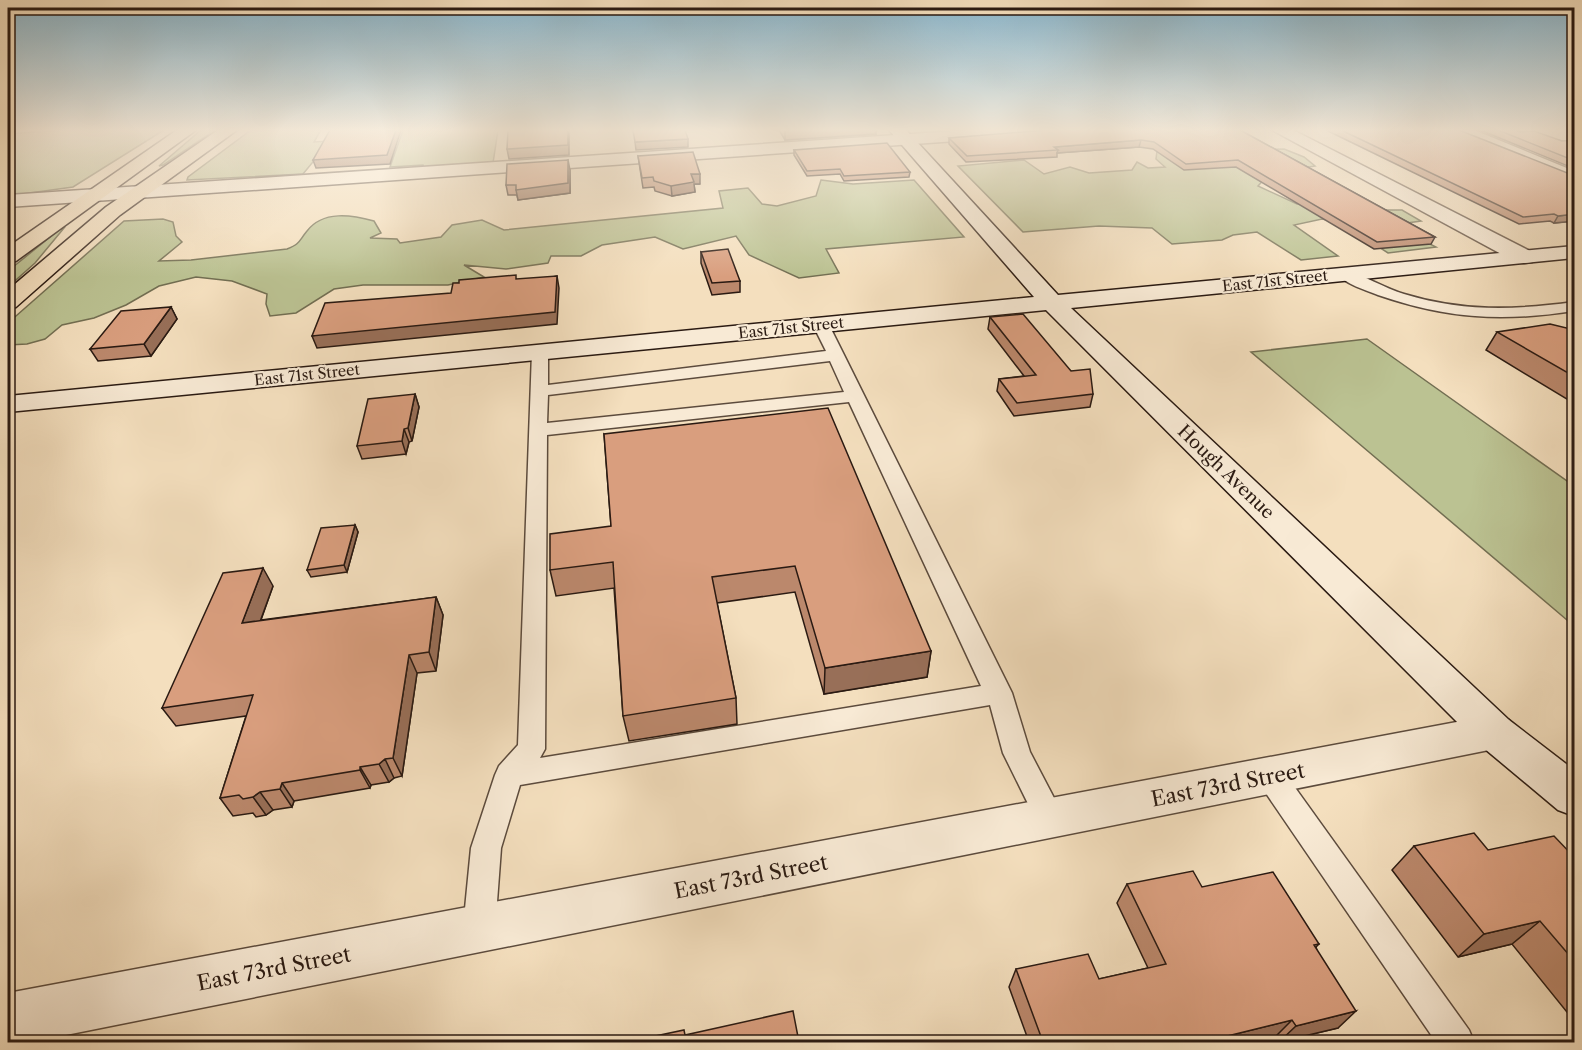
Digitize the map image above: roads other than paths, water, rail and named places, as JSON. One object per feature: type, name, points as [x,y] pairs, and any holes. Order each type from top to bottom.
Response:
[{"type":"main road","points":[[8,256],[115,179]]},
{"type":"main road","points":[[8,302],[86,232],[159,179]]},
{"type":"street","points":[[8,201],[314,179]]},
{"type":"street","name":"Hough Avenue","points":[[941,179],[1052,303],[1494,732],[1575,796]]},
{"type":"street","points":[[1374,179],[1524,257]]},
{"type":"street","name":"East 71st Street","points":[[8,404],[1575,252]]},
{"type":"street","name":"East 73rd Street","points":[[8,1020],[1494,732]]},
{"type":"lane","points":[[1344,274],[1379,291],[1477,313],[1502,314],[1575,307]]},
{"type":"lane","points":[[821,325],[999,693],[1017,753],[1050,819]]},
{"type":"lane","points":[[479,929],[486,848],[509,775],[531,749],[540,352]]},
{"type":"lane","points":[[539,391],[836,355]]},
{"type":"lane","points":[[538,430],[855,396]]},
{"type":"lane","points":[[509,775],[999,693]]},
{"type":"lane","points":[[1271,777],[1457,1042]]}]
